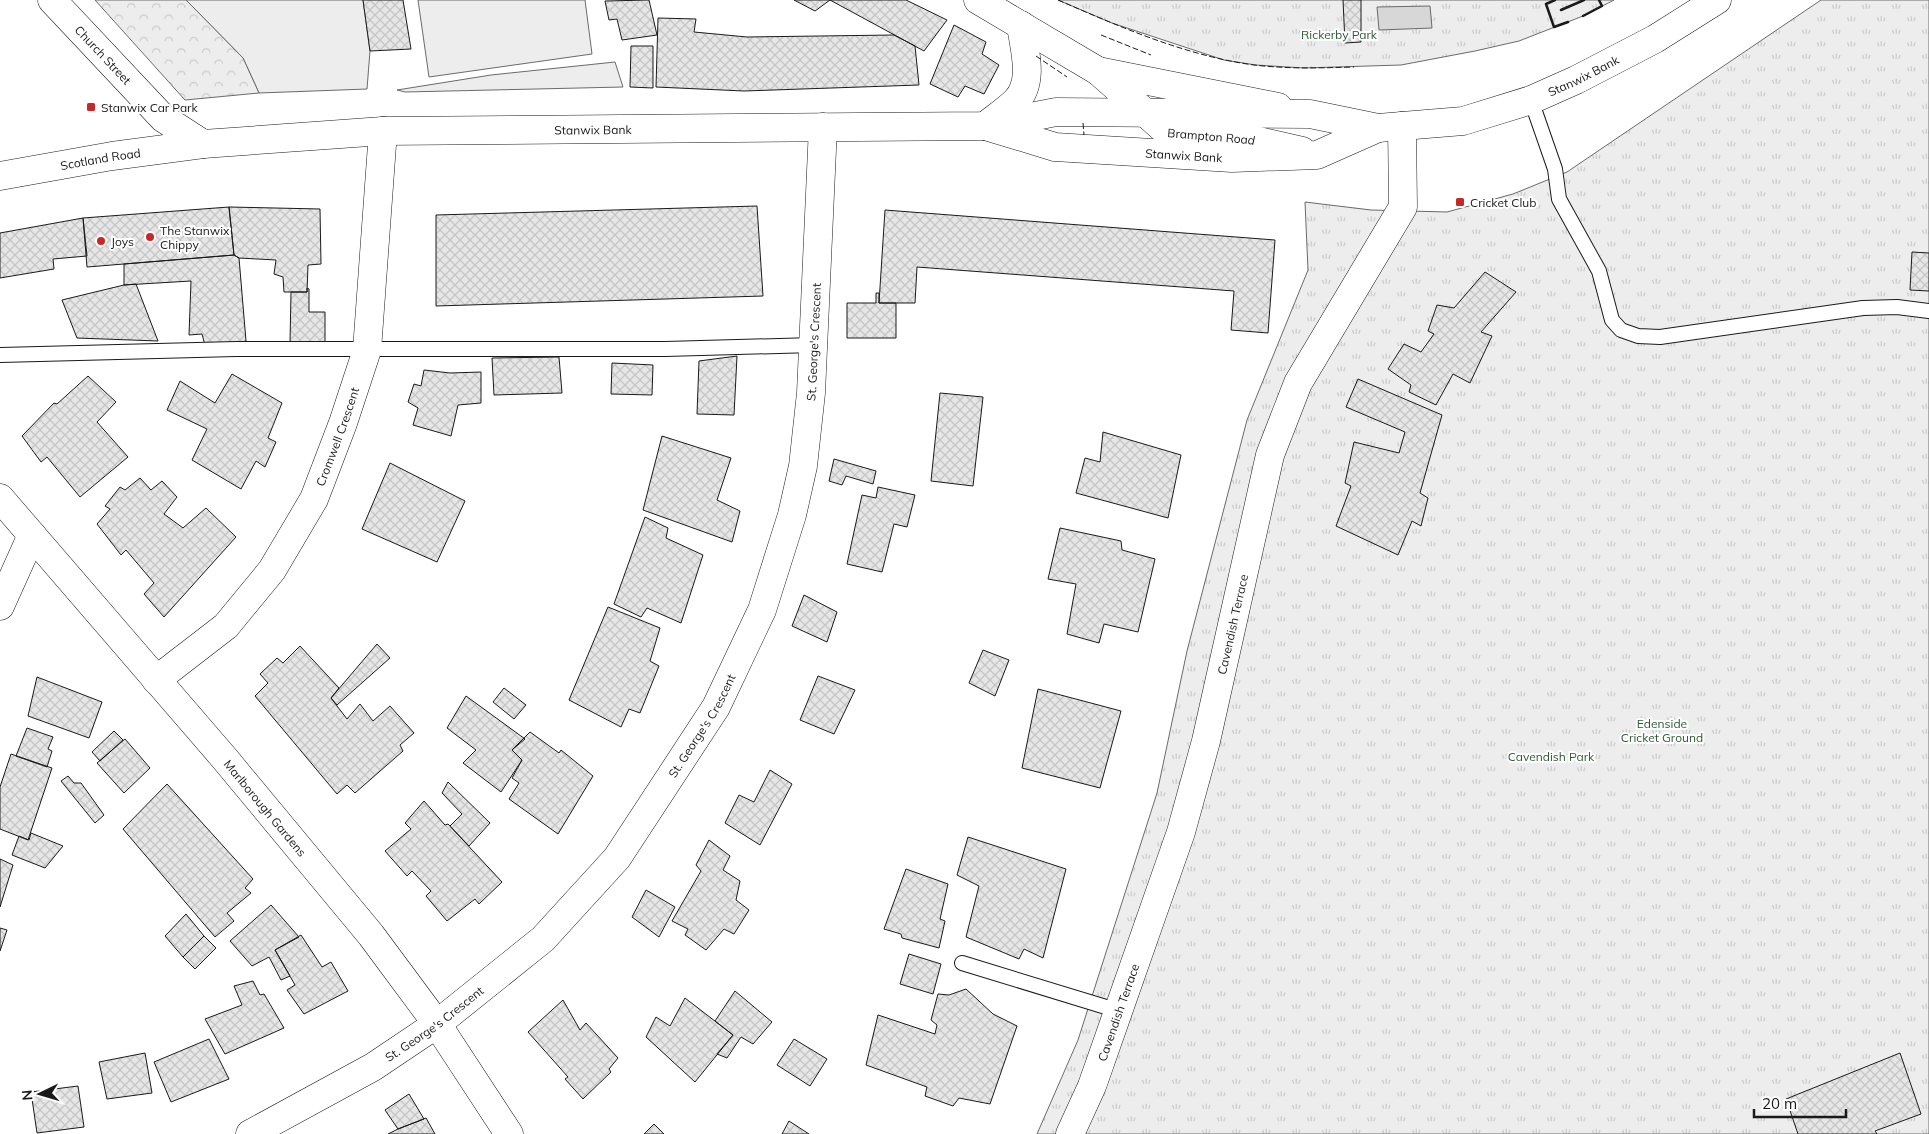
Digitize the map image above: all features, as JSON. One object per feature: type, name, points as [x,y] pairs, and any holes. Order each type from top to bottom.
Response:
[{"type":"street","name":"Church Street","points":[[52,0],[164,118],[203,144]]},
{"type":"street","name":"Brampton Road","points":[[978,0],[1098,71],[1167,132],[1250,139],[1316,154]]},
{"type":"street","name":"Stanwix Bank","points":[[985,126],[1055,147],[1232,158],[1316,154],[1390,127],[1463,120],[1531,100],[1576,80],[1655,39],[1717,0]]},
{"type":"street","points":[[985,126],[1016,101],[1026,86],[1027,66],[1021,25]]},
{"type":"street","name":"Brampton Road","points":[[1098,71],[1310,114]]},
{"type":"street","name":"Stanwix Bank","points":[[203,144],[383,131],[985,126],[1056,112],[1310,114],[1390,127]]},
{"type":"street","name":"St. George's Crescent","points":[[250,1134],[373,1067],[437,1024],[543,939],[617,858],[716,707],[762,610],[792,515],[803,466],[814,345],[823,127]]},
{"type":"street","name":"Cavendish Terrace","points":[[1070,1134],[1092,1086],[1181,832],[1201,759],[1261,504],[1270,455],[1298,383],[1403,207],[1390,127]]},
{"type":"street","name":"Cromwell Crescent","points":[[156,680],[226,626],[272,570],[314,499],[343,423],[367,350],[383,131]]},
{"type":"street","name":"Scotland Road","points":[[0,176],[112,156],[203,144]]},
{"type":"street","name":"Marlborough Gardens","points":[[0,498],[225,759],[371,936],[437,1024],[510,1134]]},
{"type":"street","points":[[0,606],[32,535]]},
{"type":"lane","points":[[1531,100],[1555,169],[1559,199],[1599,271],[1612,320],[1621,330],[1638,336],[1660,337],[1863,308],[1897,307],[1929,311]]},
{"type":"lane","points":[[0,354],[236,349],[367,350],[814,345]]},
{"type":"lane","points":[[962,963],[1119,1011]]},
{"type":"green space","points":[[95,0],[186,0],[243,58],[259,93],[185,100]]},
{"type":"green space","points":[[186,0],[363,0],[370,51],[367,89],[259,93],[243,58]]},
{"type":"green space","points":[[418,0],[585,0],[592,54],[429,77]]},
{"type":"green space","name":"Rickerby Park","points":[[1058,0],[1614,0],[1583,16],[1519,41],[1475,51],[1401,65],[1304,68],[1256,65],[1224,60],[1112,23]]},
{"type":"green space","name":"Cavendish Park","points":[[1821,0],[1929,0],[1929,1134],[1037,1134],[1078,1040],[1157,793],[1187,651],[1247,420],[1308,270],[1305,202],[1371,210],[1447,212],[1513,194],[1567,172]]},
{"type":"green space","points":[[615,62],[623,87],[405,92],[397,90],[491,75]]},
{"type":"shaded area","points":[[1430,6],[1432,28],[1379,30],[1377,7]]},
{"type":"building","points":[[363,0],[403,0],[411,49],[370,51]]},
{"type":"building","points":[[649,0],[657,35],[622,40],[617,19],[609,20],[605,1]]},
{"type":"building","points":[[794,0],[830,0],[815,11]]},
{"type":"building","points":[[830,0],[906,0],[947,20],[924,51]]},
{"type":"building","points":[[1343,0],[1361,0],[1361,42],[1345,43]]},
{"type":"building","points":[[658,18],[696,19],[694,32],[747,37],[894,35],[915,46],[919,85],[744,91],[656,87]]},
{"type":"building","points":[[954,25],[986,42],[982,54],[999,65],[984,94],[965,86],[958,97],[930,84]]},
{"type":"building","points":[[631,46],[653,46],[653,88],[630,87]]},
{"type":"building","points":[[757,206],[763,296],[436,306],[436,215]]},
{"type":"building","points":[[229,207],[234,255],[87,267],[83,218]]},
{"type":"building","points":[[229,207],[320,209],[321,264],[308,265],[307,292],[284,292],[283,277],[274,274],[276,260],[239,258],[234,255]]},
{"type":"building","points":[[885,210],[1275,240],[1268,333],[1231,330],[1234,291],[917,267],[915,303],[879,303]]},
{"type":"building","points":[[83,218],[87,256],[53,259],[54,269],[0,278],[0,233]]},
{"type":"building","points":[[1912,252],[1929,253],[1929,291],[1910,290]]},
{"type":"building","points":[[234,255],[239,258],[246,341],[206,349],[202,334],[189,335],[191,281],[124,285],[124,264]]},
{"type":"building","points":[[1485,272],[1516,292],[1481,332],[1492,336],[1470,383],[1453,374],[1436,405],[1409,392],[1411,385],[1388,369],[1404,344],[1421,352],[1434,334],[1428,331],[1437,305],[1454,308]]},
{"type":"building","points":[[136,284],[158,341],[77,338],[62,300],[124,285]]},
{"type":"building","points":[[307,288],[309,289],[309,312],[325,312],[325,342],[290,343],[291,292],[307,292]]},
{"type":"building","points":[[876,293],[879,293],[879,303],[896,303],[896,338],[847,338],[847,303],[876,303]]},
{"type":"building","points":[[737,356],[734,415],[697,414],[699,361]]},
{"type":"building","points":[[559,357],[562,393],[494,395],[492,358]]},
{"type":"building","points":[[612,363],[653,365],[652,395],[611,394]]},
{"type":"building","points":[[424,370],[450,373],[481,372],[481,403],[458,405],[451,436],[413,425],[418,408],[408,402],[414,384],[421,386]]},
{"type":"building","points":[[232,374],[282,403],[268,438],[276,442],[265,467],[256,461],[241,489],[192,460],[207,429],[167,410],[180,381],[215,403]]},
{"type":"building","points":[[88,376],[116,402],[97,422],[128,457],[80,497],[47,457],[41,462],[22,436],[54,403],[57,404]]},
{"type":"building","points":[[1358,379],[1442,415],[1420,493],[1428,498],[1421,526],[1412,521],[1398,555],[1336,526],[1351,486],[1345,483],[1354,442],[1399,453],[1405,432],[1346,407]]},
{"type":"building","points":[[940,393],[983,397],[973,486],[931,481]]},
{"type":"building","points":[[1103,432],[1181,455],[1168,518],[1076,493],[1085,458],[1100,462]]},
{"type":"building","points":[[662,436],[731,458],[717,500],[740,511],[732,542],[643,510]]},
{"type":"building","points":[[834,459],[876,471],[873,484],[846,476],[842,485],[829,481]]},
{"type":"building","points":[[390,463],[465,501],[437,562],[362,529]]},
{"type":"building","points":[[140,478],[151,490],[162,481],[177,497],[164,514],[183,528],[206,508],[236,537],[164,617],[144,594],[154,583],[126,550],[121,555],[97,524],[110,509],[105,506],[120,487],[125,490]]},
{"type":"building","points":[[878,487],[915,495],[907,527],[894,524],[882,572],[847,564],[862,495],[876,498]]},
{"type":"building","points":[[645,517],[668,528],[666,538],[703,555],[681,623],[647,608],[641,617],[614,604]]},
{"type":"building","points":[[1060,528],[1121,541],[1122,550],[1155,559],[1138,632],[1104,624],[1099,643],[1067,634],[1076,584],[1048,579]]},
{"type":"building","points":[[804,595],[837,612],[827,642],[792,626]]},
{"type":"building","points":[[608,607],[660,628],[650,661],[659,666],[640,713],[629,709],[621,727],[569,700]]},
{"type":"building","points":[[377,644],[390,658],[337,705],[331,698]]},
{"type":"building","points":[[300,646],[339,688],[331,698],[347,719],[360,704],[373,721],[390,706],[414,733],[400,745],[403,751],[355,793],[347,785],[337,794],[255,696],[268,683],[260,674],[277,658],[283,663]]},
{"type":"building","points":[[983,650],[1009,660],[995,696],[969,683]]},
{"type":"building","points":[[818,676],[855,690],[834,734],[800,720]]},
{"type":"building","points":[[37,677],[102,702],[89,738],[28,716]]},
{"type":"building","points":[[504,688],[526,705],[514,719],[493,702]]},
{"type":"building","points":[[1038,689],[1121,711],[1100,788],[1022,768]]},
{"type":"building","points":[[466,696],[525,739],[512,750],[522,760],[501,792],[463,763],[476,750],[447,728]]},
{"type":"building","points":[[27,728],[53,737],[48,749],[52,751],[47,767],[16,756]]},
{"type":"building","points":[[114,731],[123,740],[100,761],[92,752]]},
{"type":"building","points":[[530,732],[559,753],[561,750],[593,776],[558,834],[509,799],[519,783],[512,778],[522,760],[512,750]]},
{"type":"building","points":[[125,739],[150,768],[124,793],[97,763]]},
{"type":"building","points":[[11,754],[52,768],[28,840],[0,829],[0,787]]},
{"type":"building","points":[[770,770],[792,784],[760,845],[725,823],[739,795],[754,802]]},
{"type":"building","points":[[68,776],[74,783],[81,783],[104,815],[95,823],[61,781]]},
{"type":"building","points":[[448,782],[490,823],[469,846],[450,826],[462,814],[442,793]]},
{"type":"building","points":[[167,784],[253,879],[245,888],[251,893],[227,913],[234,921],[215,937],[123,829]]},
{"type":"building","points":[[424,801],[445,825],[448,824],[502,882],[479,904],[475,899],[447,921],[426,896],[431,891],[412,871],[407,876],[385,851],[411,829],[405,823]]},
{"type":"building","points":[[31,833],[63,846],[45,868],[12,855],[19,836],[29,840]]},
{"type":"building","points":[[968,837],[1066,869],[1043,958],[1024,949],[1019,959],[966,937],[979,886],[957,875]]},
{"type":"building","points":[[709,840],[730,856],[723,870],[740,881],[736,900],[749,910],[734,934],[724,929],[706,950],[685,935],[688,929],[672,921],[701,871],[696,865]]},
{"type":"building","points":[[0,859],[13,865],[0,907]]},
{"type":"building","points":[[906,869],[948,884],[940,919],[945,921],[939,948],[902,938],[901,934],[884,929]]},
{"type":"building","points":[[646,890],[675,907],[659,937],[632,917]]},
{"type":"building","points":[[271,905],[299,937],[275,950],[290,976],[281,980],[269,957],[252,966],[230,941]]},
{"type":"building","points":[[186,914],[204,936],[183,957],[165,936]]},
{"type":"building","points":[[0,928],[7,930],[0,951]]},
{"type":"building","points":[[301,935],[322,967],[331,962],[348,991],[304,1014],[287,990],[295,985],[275,950]]},
{"type":"building","points":[[204,936],[216,948],[195,969],[183,957]]},
{"type":"building","points":[[909,954],[941,964],[933,994],[900,984]]},
{"type":"building","points":[[253,981],[260,995],[264,994],[284,1028],[225,1054],[205,1019],[242,1005],[234,986]]},
{"type":"building","points":[[966,989],[993,1014],[1017,1026],[990,1104],[959,1098],[953,1106],[925,1096],[927,1087],[866,1065],[878,1015],[935,1034],[937,1025],[931,1020],[938,994],[949,995]]},
{"type":"building","points":[[735,991],[772,1022],[753,1044],[741,1037],[727,1058],[717,1054],[733,1035],[715,1021]]},
{"type":"building","points":[[685,998],[733,1035],[695,1082],[646,1037],[656,1017],[670,1026]]},
{"type":"building","points":[[563,1000],[580,1030],[586,1023],[618,1058],[609,1069],[611,1072],[583,1099],[565,1079],[568,1077],[528,1032]]},
{"type":"building","points":[[209,1039],[229,1079],[171,1102],[154,1062]]},
{"type":"building","points":[[794,1039],[827,1059],[810,1086],[777,1065]]},
{"type":"building","points":[[145,1053],[152,1093],[107,1099],[99,1062]]},
{"type":"building","points":[[1900,1053],[1921,1114],[1875,1131],[1877,1134],[1798,1134],[1786,1099]]},
{"type":"building","points":[[78,1086],[84,1127],[37,1133],[31,1092]]},
{"type":"building","points":[[409,1094],[424,1119],[398,1129],[385,1110]]},
{"type":"building","points":[[426,1118],[435,1134],[388,1134],[398,1129]]},
{"type":"building","points":[[789,1121],[809,1134],[782,1134]]},
{"type":"building","points":[[654,1124],[664,1134],[644,1134]]},
{"type":"fence","points":[[1058,0],[1179,48],[1229,61],[1279,67],[1354,67]]},
{"type":"fence","points":[[1101,35],[1151,55]]},
{"type":"fence","points":[[1036,56],[1067,77]]},
{"type":"fence","points":[[1083,123],[1084,135]]},
{"type":"wall","points":[[1555,0],[1546,4],[1554,27],[1568,22]]},
{"type":"wall","points":[[1561,10],[1584,0]]},
{"type":"wall","points":[[1583,16],[1602,6],[1599,0]]},
{"type":"place","name":"Stanwix Car Park","points":[[91,107]]},
{"type":"place","name":"Cricket Club","points":[[1460,202]]},
{"type":"place","name":"The Stanwix Chippy","points":[[150,237]]},
{"type":"place","name":"Joys","points":[[101,241]]},
{"type":"park label","name":"Edenside Cricket Ground","points":[[1662,730]]}]
